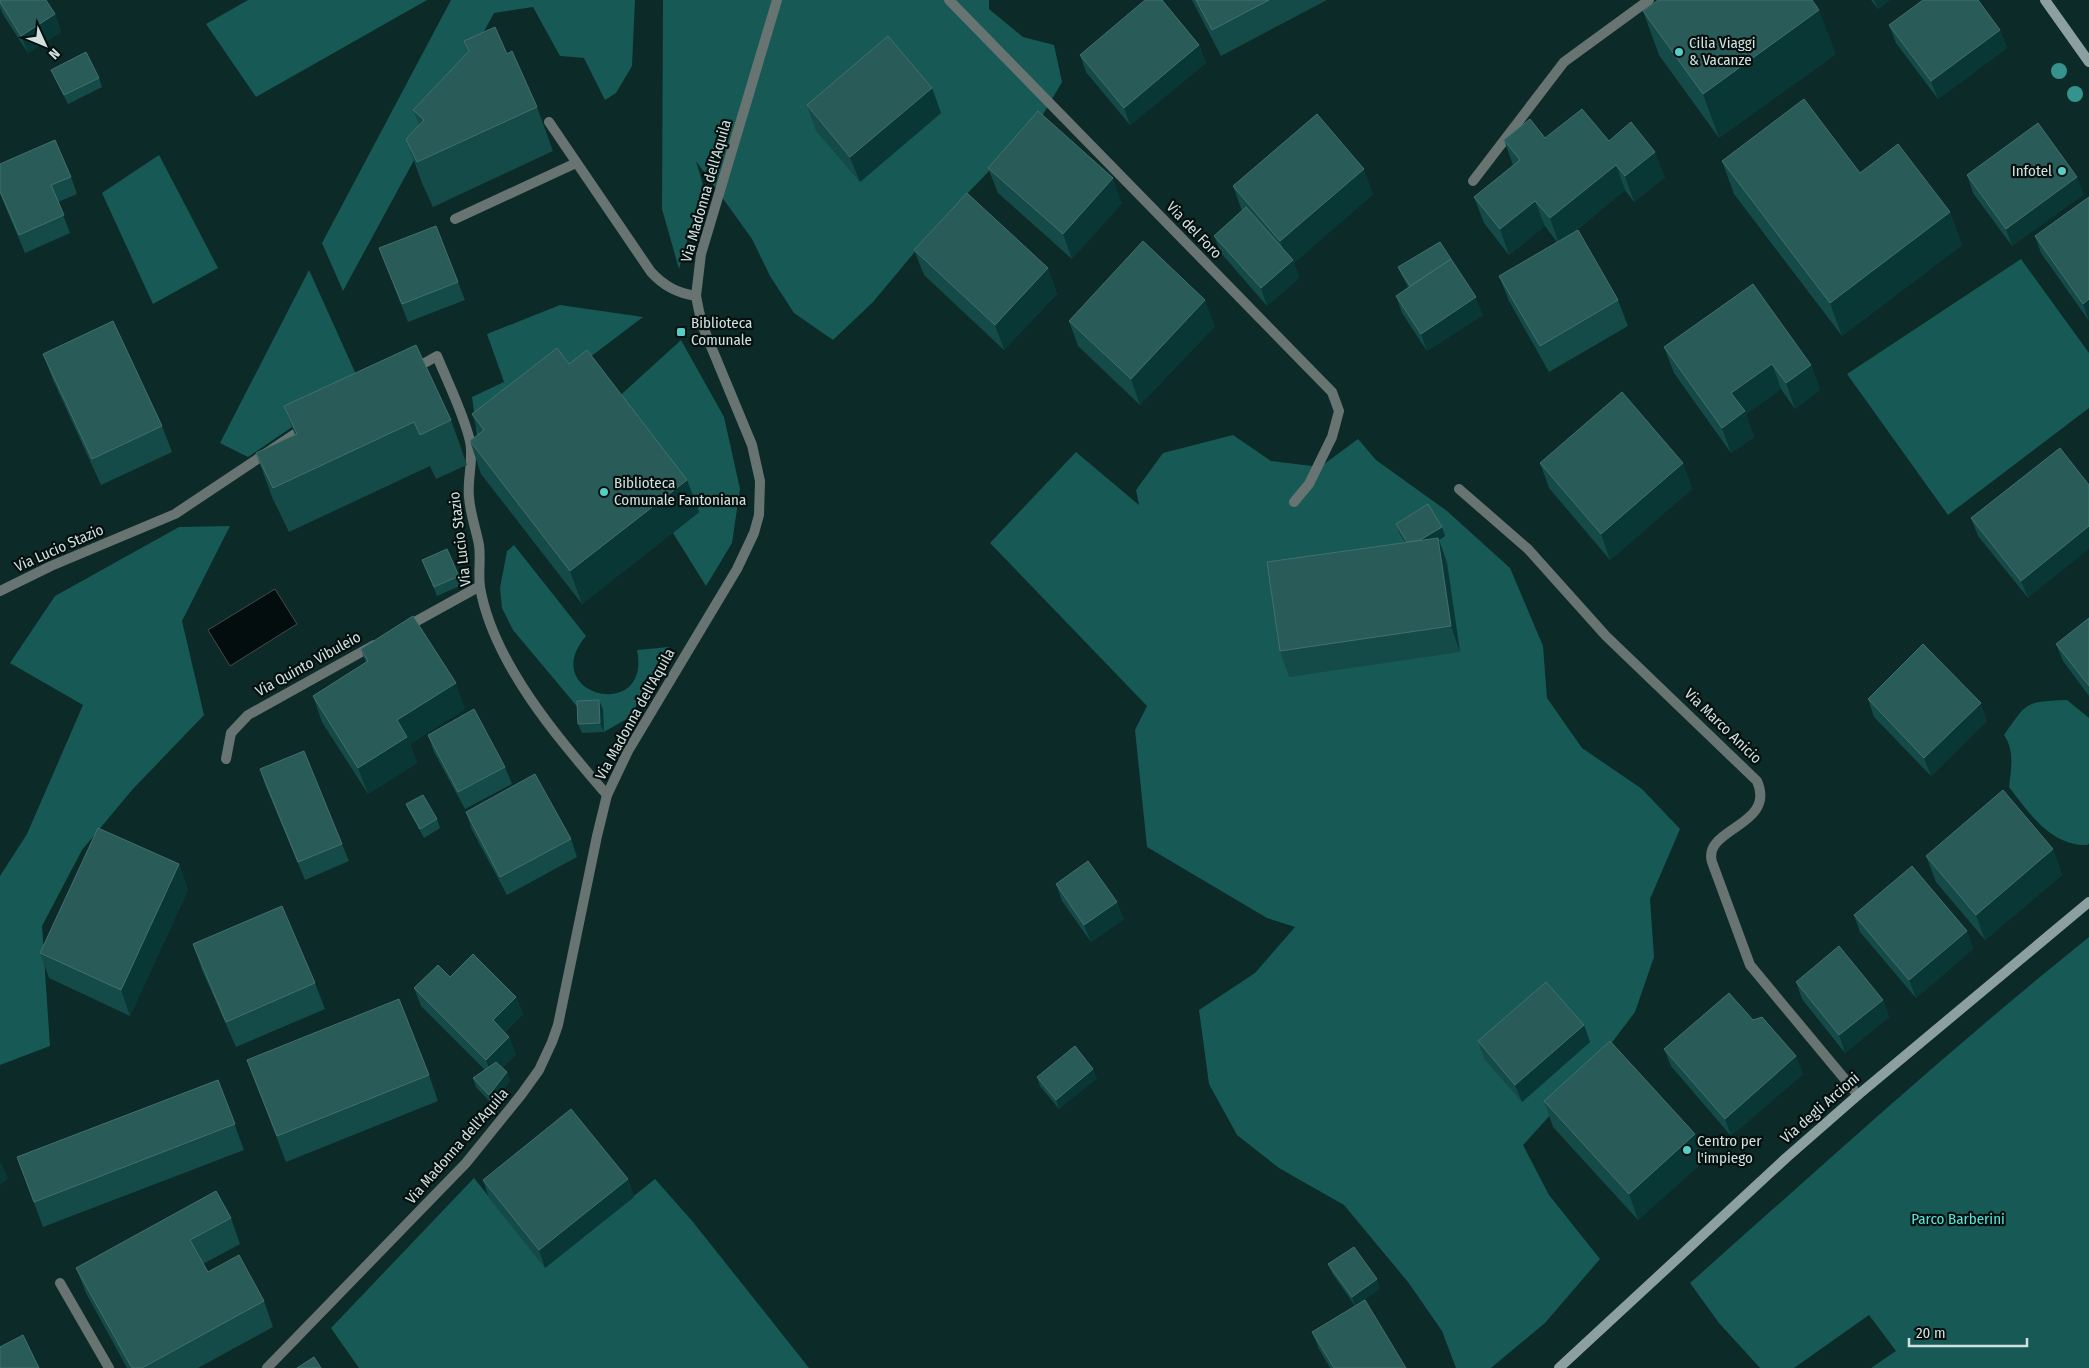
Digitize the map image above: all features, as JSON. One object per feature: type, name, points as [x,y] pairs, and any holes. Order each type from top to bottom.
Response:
[{"type":"street","name":"Via Madonna dell'Aquila","points":[[267,1368],[466,1163],[496,1128],[539,1070],[550,1049],[558,1025],[596,836],[607,795],[628,751],[737,568],[754,534],[759,515],[760,481],[752,445],[703,327],[696,296],[701,254],[777,0]]},
{"type":"street","name":"Via del Foro","points":[[949,0],[1332,392],[1339,411],[1332,438],[1309,484],[1294,502]]},
{"type":"street","points":[[1473,181],[1564,62],[1649,0]]},
{"type":"street","points":[[2045,0],[2089,62]]},
{"type":"street","points":[[549,122],[642,260],[660,282],[683,294],[696,296]]},
{"type":"street","points":[[455,219],[576,163]]},
{"type":"street","name":"Via Lucio Stazio","points":[[406,374],[437,356],[466,427],[471,455],[468,478],[469,498],[479,546],[480,586],[493,630],[513,671],[557,734],[607,795]]},
{"type":"street","name":"Via Lucio Stazio","points":[[0,591],[51,566],[175,514],[317,421]]},
{"type":"street","name":"Via Marco Anicio","points":[[1459,489],[1528,549],[1606,636],[1757,781],[1761,789],[1761,799],[1756,810],[1747,820],[1718,841],[1712,847],[1710,856],[1750,965],[1858,1095]]},
{"type":"street","name":"Via Quinto Vibuleio","points":[[226,759],[232,733],[248,715],[480,586]]},
{"type":"street","name":"Via degli Arcioni","points":[[1558,1368],[1786,1158],[1858,1095],[2089,902]]},
{"type":"street","points":[[60,1283],[109,1368]]},
{"type":"green space","points":[[248,0],[427,0],[256,97],[206,24]]},
{"type":"green space","points":[[451,0],[635,0],[632,66],[616,93],[605,100],[584,58],[560,56],[533,7],[494,13],[343,291],[322,243]]},
{"type":"green space","points":[[663,0],[989,0],[989,9],[1023,37],[1054,45],[1062,82],[1031,135],[990,170],[939,223],[873,302],[833,340],[794,313],[770,276],[752,239],[696,161],[703,185],[679,269],[662,209]]},
{"type":"green space","points":[[159,155],[218,268],[153,304],[102,193]]},
{"type":"green space","points":[[2021,259],[2089,353],[2089,408],[1948,515],[1847,374]]},
{"type":"green space","points":[[309,270],[359,381],[248,457],[220,443]]},
{"type":"green space","points":[[560,305],[643,317],[478,442],[472,397],[504,382],[487,334]]},
{"type":"green space","points":[[681,340],[724,417],[740,489],[732,543],[706,586],[673,533],[699,512],[613,402]]},
{"type":"green space","points":[[1233,435],[1271,461],[1320,467],[1358,439],[1376,460],[1447,511],[1510,568],[1543,646],[1547,698],[1582,748],[1642,789],[1680,829],[1650,899],[1654,957],[1635,1012],[1592,1069],[1523,1145],[1549,1195],[1600,1259],[1545,1323],[1491,1368],[1456,1368],[1442,1331],[1408,1282],[1344,1205],[1279,1168],[1237,1135],[1209,1084],[1199,1010],[1255,973],[1295,927],[1267,918],[1147,847],[1135,730],[1147,706],[990,543],[1076,452],[1139,505],[1136,490],[1163,453]]},
{"type":"green space","points":[[230,526],[182,621],[204,715],[132,790],[82,850],[42,926],[50,1046],[0,1065],[0,876],[27,834],[83,705],[10,663],[55,596],[179,527]]},
{"type":"green space","points":[[514,545],[586,636],[574,657],[575,673],[584,686],[598,693],[614,694],[628,687],[637,673],[637,650],[669,647],[630,717],[604,732],[602,709],[580,710],[513,630],[502,608],[500,588],[507,551]]},
{"type":"green space","points":[[2067,700],[2089,718],[2089,844],[2087,845],[2074,844],[2052,834],[2033,817],[2009,787],[2011,754],[2004,735],[2018,715],[2029,706],[2035,703]]},
{"type":"green space","name":"Parco Barberini","points":[[2089,937],[2089,1368],[1871,1368],[1896,1351],[1869,1315],[1794,1368],[1760,1368],[1719,1323],[1690,1283],[1937,1064]]},
{"type":"green space","points":[[474,1178],[545,1267],[655,1179],[693,1222],[809,1368],[359,1368],[331,1328]]},
{"type":"shaded area","points":[[275,589],[297,624],[230,666],[208,630]]},
{"type":"building","points":[[0,0],[46,0],[55,14],[21,36]]},
{"type":"building","points":[[1145,0],[1162,0],[1199,45],[1124,108],[1080,55]]},
{"type":"building","points":[[1196,0],[1269,0],[1212,30]]},
{"type":"building","points":[[1658,0],[1812,0],[1819,10],[1703,94],[1643,11]]},
{"type":"building","points":[[1923,0],[1978,0],[2000,30],[1931,81],[1889,25]]},
{"type":"building","points":[[495,27],[507,54],[512,51],[537,107],[417,162],[406,139],[424,120],[413,110],[469,51],[464,41]]},
{"type":"building","points":[[888,36],[932,88],[850,157],[807,105]]},
{"type":"building","points":[[86,52],[99,78],[64,95],[51,70]]},
{"type":"building","points":[[1804,99],[1860,173],[1898,144],[1950,212],[1830,303],[1722,161]]},
{"type":"building","points":[[1582,109],[1609,141],[1631,122],[1655,152],[1625,176],[1616,165],[1550,218],[1535,201],[1500,229],[1474,197],[1520,160],[1504,140],[1530,119],[1545,138]]},
{"type":"building","points":[[1038,111],[1113,178],[1063,234],[988,168]]},
{"type":"building","points":[[1317,114],[1364,169],[1280,241],[1233,186]]},
{"type":"building","points":[[2038,123],[2077,177],[2006,229],[1967,175]]},
{"type":"building","points":[[55,140],[71,177],[51,185],[64,215],[19,235],[0,191],[0,164]]},
{"type":"building","points":[[967,193],[1048,268],[995,325],[914,250]]},
{"type":"building","points":[[2089,197],[2089,299],[2083,304],[2035,236]]},
{"type":"building","points":[[1246,207],[1293,260],[1261,288],[1214,236]]},
{"type":"building","points":[[436,226],[458,282],[402,304],[379,248]]},
{"type":"building","points":[[1578,230],[1618,300],[1540,346],[1499,276]]},
{"type":"building","points":[[1143,241],[1205,300],[1131,379],[1069,321]]},
{"type":"building","points":[[1440,242],[1451,259],[1410,286],[1398,267]]},
{"type":"building","points":[[1451,259],[1476,297],[1421,334],[1396,296]]},
{"type":"building","points":[[1753,284],[1811,365],[1786,383],[1772,364],[1731,393],[1745,411],[1722,428],[1664,347]]},
{"type":"building","points":[[113,321],[162,426],[92,459],[43,354]]},
{"type":"building","points":[[416,345],[451,420],[420,435],[414,422],[273,488],[256,453],[297,434],[284,406]]},
{"type":"building","points":[[557,348],[569,364],[587,350],[687,480],[570,571],[470,441],[484,430],[472,414]]},
{"type":"building","points":[[1622,392],[1683,463],[1601,534],[1540,463]]},
{"type":"building","points":[[2060,448],[2089,485],[2089,526],[2021,581],[1971,518]]},
{"type":"building","points":[[1428,504],[1442,527],[1420,540],[1407,542],[1396,524]]},
{"type":"building","points":[[1438,538],[1451,626],[1280,651],[1267,562]]},
{"type":"building","points":[[447,549],[459,576],[434,587],[422,560]]},
{"type":"building","points":[[413,616],[456,683],[397,720],[407,737],[358,768],[313,696],[368,661],[361,649]]},
{"type":"building","points":[[2089,618],[2089,686],[2056,644]]},
{"type":"building","points":[[1923,644],[1981,703],[1924,758],[1868,699]]},
{"type":"building","points":[[599,700],[600,723],[578,724],[577,701]]},
{"type":"building","points":[[474,709],[505,767],[458,792],[428,735]]},
{"type":"building","points":[[304,751],[342,844],[298,862],[260,769]]},
{"type":"building","points":[[535,774],[571,839],[500,877],[466,812]]},
{"type":"building","points":[[2003,790],[2053,849],[1976,915],[1926,856]]},
{"type":"building","points":[[423,795],[437,819],[420,829],[406,804]]},
{"type":"building","points":[[98,828],[179,864],[121,990],[40,953]]},
{"type":"building","points":[[1088,861],[1117,902],[1084,925],[1056,884]]},
{"type":"building","points":[[1912,866],[1967,931],[1909,980],[1854,915]]},
{"type":"building","points":[[282,906],[315,983],[226,1022],[193,944]]},
{"type":"building","points":[[1839,946],[1883,1000],[1839,1035],[1796,982]]},
{"type":"building","points":[[473,954],[516,997],[493,1020],[509,1037],[486,1060],[414,988],[438,965],[450,977]]},
{"type":"building","points":[[1546,982],[1584,1025],[1515,1085],[1478,1041]]},
{"type":"building","points":[[1729,993],[1753,1020],[1762,1017],[1796,1056],[1725,1119],[1664,1049]]},
{"type":"building","points":[[399,999],[429,1075],[277,1136],[247,1060]]},
{"type":"building","points":[[1610,1041],[1695,1134],[1629,1194],[1544,1101]]},
{"type":"building","points":[[1075,1046],[1093,1069],[1056,1100],[1037,1077]]},
{"type":"building","points":[[496,1062],[507,1072],[489,1095],[473,1078]]},
{"type":"building","points":[[218,1080],[235,1124],[34,1202],[17,1157]]},
{"type":"building","points":[[571,1109],[628,1179],[539,1250],[483,1180]]},
{"type":"building","points":[[216,1191],[231,1218],[190,1240],[208,1272],[239,1255],[264,1301],[142,1368],[132,1368],[76,1268]]},
{"type":"building","points":[[1354,1247],[1377,1279],[1352,1297],[1328,1264]]},
{"type":"building","points":[[1365,1300],[1406,1368],[1334,1368],[1312,1332]]},
{"type":"building","points":[[23,1335],[39,1368],[0,1368],[0,1347]]},
{"type":"building","points":[[314,1357],[321,1368],[297,1368]]},
{"type":"place","name":"Cilia Viaggi & Vacanze","points":[[1679,52]]},
{"type":"place","name":"Infotel","points":[[2062,171]]},
{"type":"place","name":"Biblioteca Comunale","points":[[681,332]]},
{"type":"place","name":"Biblioteca Comunale Fantoniana","points":[[604,492]]},
{"type":"place","name":"Centro per l'impiego","points":[[1687,1150]]}]
